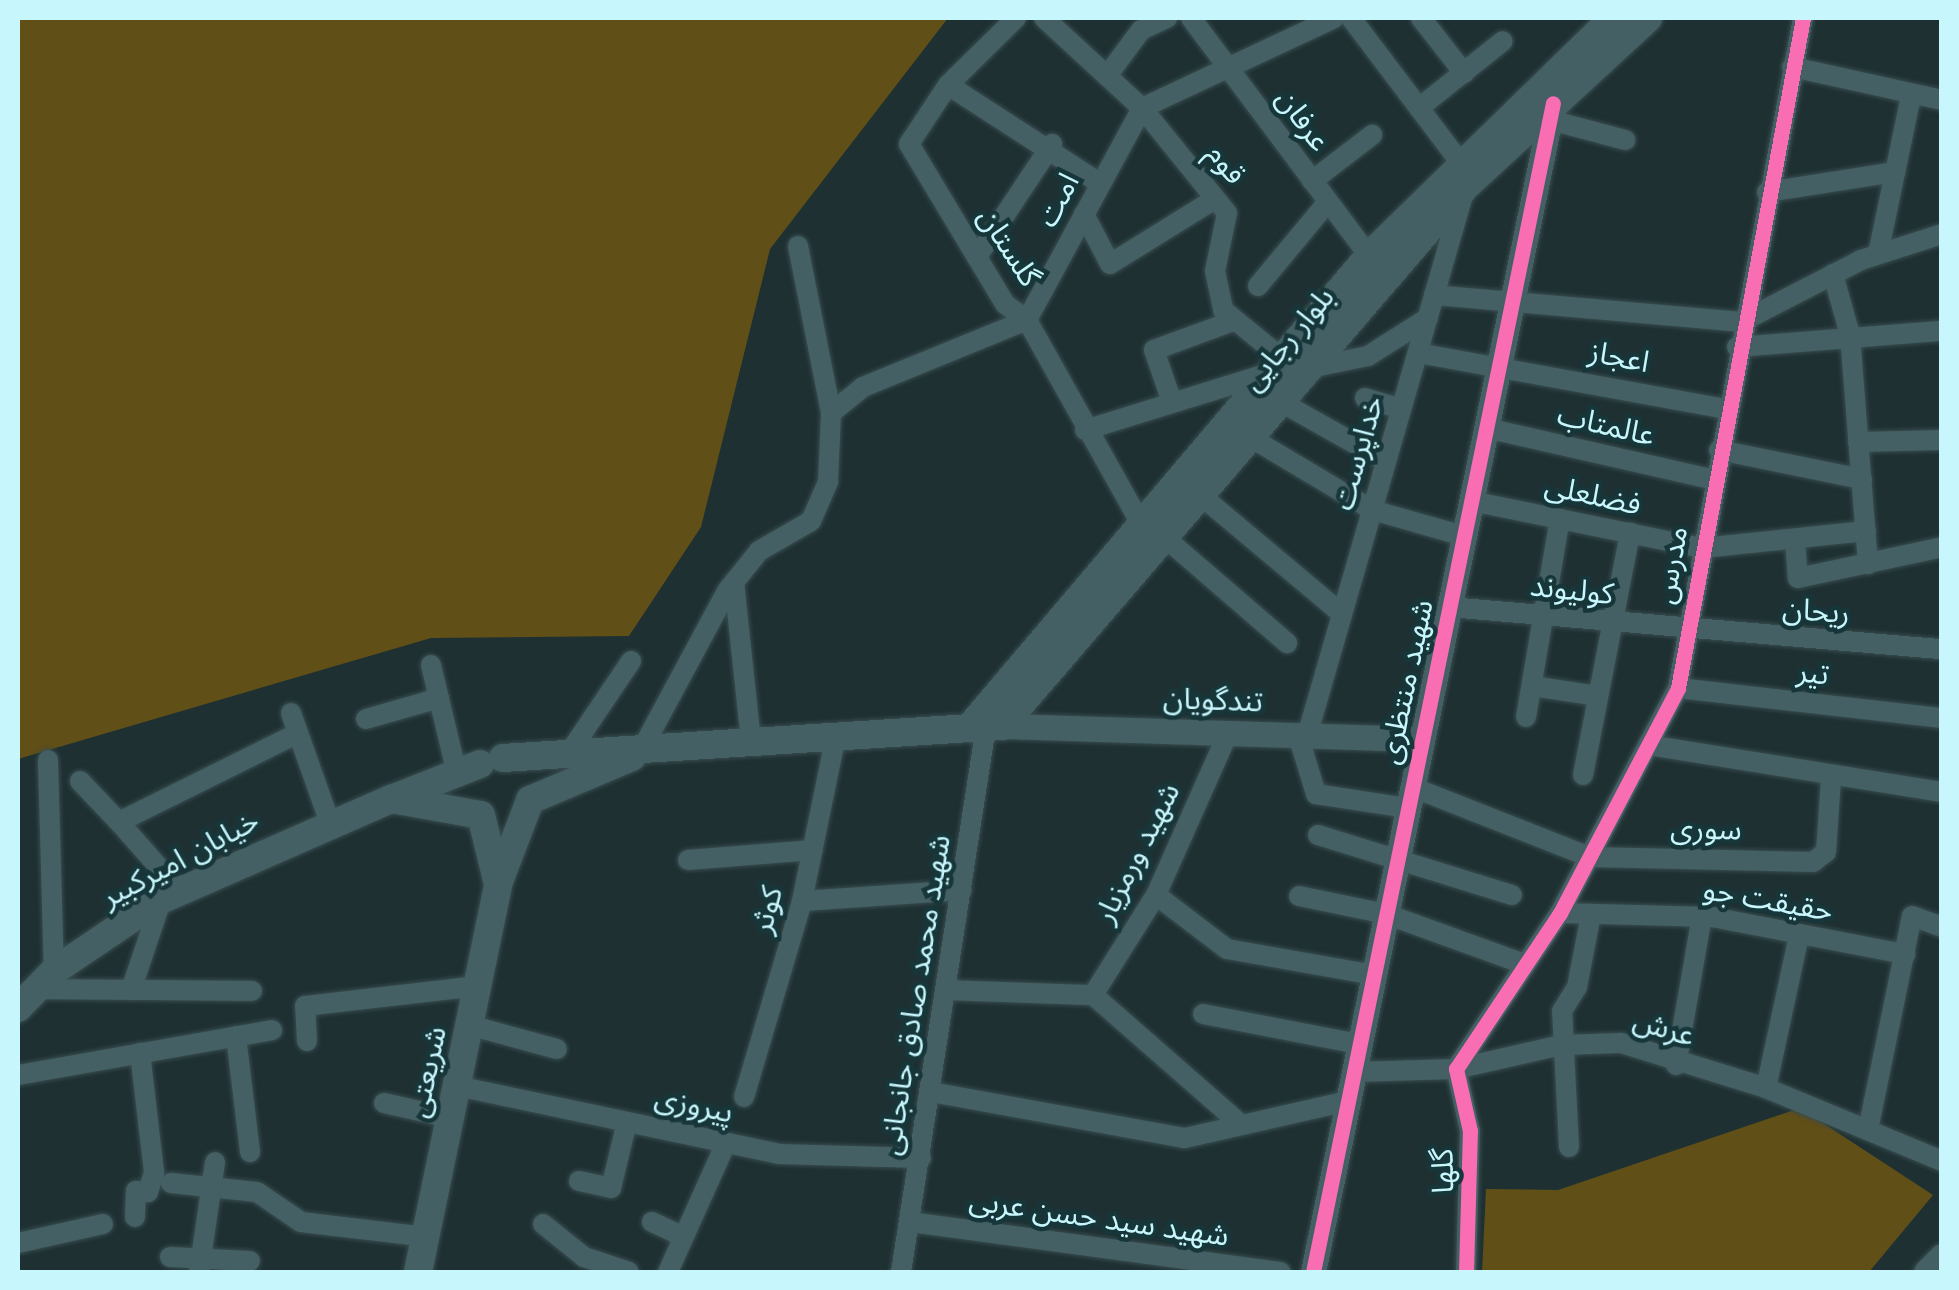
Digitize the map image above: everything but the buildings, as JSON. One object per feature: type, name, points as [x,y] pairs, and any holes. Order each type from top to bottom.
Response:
[{"type":"main road","name":"بلوار رجایی","points":[[986,727],[1287,367],[1403,237],[1613,18]]},
{"type":"main road","name":"بلوار رجایی","points":[[1462,174],[1551,111],[1648,18]]},
{"type":"main road","name":"بلوار رجایی","points":[[1152,531],[1200,494],[1279,400],[1287,367],[1368,256],[1403,237]]},
{"type":"main road","points":[[391,799],[513,818],[530,800],[650,747],[986,727]]},
{"type":"main road","name":"خیابان امیرکبیر","points":[[36,989],[170,894],[330,823],[480,765],[650,747]]},
{"type":"main road","points":[[498,884],[481,815],[468,794],[480,765],[529,776],[530,800]]},
{"type":"main road","name":"شریعتی","points":[[418,1272],[498,884],[530,800]]},
{"type":"street","name":"گلستان","points":[[1016,18],[948,85],[909,144],[977,257],[1026,320],[1084,430],[1152,531],[1287,643]]},
{"type":"street","points":[[1044,18],[1142,108],[1290,26],[1334,18]]},
{"type":"street","points":[[1107,76],[1142,30],[1167,18]]},
{"type":"street","name":"عرفان","points":[[1191,18],[1368,256]]},
{"type":"street","points":[[1351,18],[1419,108],[1462,174]]},
{"type":"street","points":[[1421,18],[1464,73]]},
{"type":"street","name":"مدرس","points":[[1456,1069],[1521,963],[1560,913],[1678,688],[1741,322],[1802,18]]},
{"type":"street","points":[[1419,108],[1503,41]]},
{"type":"street","points":[[1792,67],[1942,100]]},
{"type":"street","points":[[948,85],[1052,144],[1101,184]]},
{"type":"street","points":[[1878,254],[1911,96]]},
{"type":"street","name":"امت","points":[[1026,320],[1142,108]]},
{"type":"street","name":"قوم","points":[[1142,108],[1227,214],[1215,270],[1230,322]]},
{"type":"street","points":[[1551,111],[1625,140]]},
{"type":"street","name":"شهید منتظری","points":[[1313,1272],[1551,111]]},
{"type":"street","points":[[1312,182],[1372,135]]},
{"type":"street","points":[[977,257],[1040,174],[1052,144]]},
{"type":"street","points":[[1767,192],[1895,172]]},
{"type":"street","name":"خداپرست","points":[[1303,736],[1428,318],[1462,174]]},
{"type":"street","points":[[1084,214],[1110,264],[1215,199]]},
{"type":"street","points":[[1258,286],[1328,203]]},
{"type":"street","points":[[1434,294],[1513,296],[1741,322],[1878,254],[1942,234]]},
{"type":"street","points":[[650,747],[734,582],[759,551],[811,522],[828,482],[831,413],[798,246]]},
{"type":"street","points":[[1833,274],[1850,335],[1868,564]]},
{"type":"street","points":[[1084,430],[1287,367],[1368,356],[1428,318]]},
{"type":"street","points":[[831,413],[864,387],[1026,320]]},
{"type":"street","points":[[1172,402],[1154,350],[1230,322],[1287,367]]},
{"type":"street","points":[[1737,347],[1942,330]]},
{"type":"street","name":"اعجاز","points":[[1418,353],[1499,363],[1726,409]]},
{"type":"street","points":[[1365,398],[1402,409]]},
{"type":"street","points":[[1279,400],[1386,461]]},
{"type":"street","name":"عالمتاب","points":[[1486,428],[1714,480]]},
{"type":"street","points":[[1248,436],[1372,510],[1464,536]]},
{"type":"street","points":[[1858,442],[1942,440]]},
{"type":"street","points":[[1719,450],[1862,478]]},
{"type":"street","points":[[1200,494],[1342,614]]},
{"type":"street","name":"فضلعلی","points":[[1471,500],[1702,548],[1866,531]]},
{"type":"street","points":[[1526,718],[1560,519]]},
{"type":"street","points":[[1583,775],[1630,533]]},
{"type":"street","points":[[1795,539],[1798,578],[1942,547]]},
{"type":"street","points":[[734,582],[751,741]]},
{"type":"street","name":"کولیوند","points":[[1449,606],[1687,633]]},
{"type":"street","name":"ریحان","points":[[1687,633],[1942,649]]},
{"type":"street","points":[[568,753],[631,660]]},
{"type":"street","points":[[431,665],[439,698],[480,765]]},
{"type":"street","points":[[1532,686],[1597,696]]},
{"type":"street","name":"تیر","points":[[1678,688],[1942,718]]},
{"type":"street","points":[[366,719],[439,698]]},
{"type":"street","points":[[119,822],[294,723],[330,823]]},
{"type":"street","name":"تندگویان","points":[[986,727],[1422,739]]},
{"type":"street","name":"شهید محمد صادق جانجانی","points":[[901,1272],[986,727]]},
{"type":"street","name":"شهید ورمزیار","points":[[1093,995],[1156,895],[1228,733]]},
{"type":"street","name":"کوثر","points":[[744,1097],[802,901],[836,736]]},
{"type":"street","points":[[1303,736],[1316,794],[1410,798],[1590,857]]},
{"type":"street","points":[[1648,745],[1830,778],[1942,792]]},
{"type":"street","points":[[48,760],[36,989],[252,991]]},
{"type":"street","name":"سوری","points":[[1590,857],[1821,859],[1830,778]]},
{"type":"street","points":[[80,781],[119,822],[170,894],[130,990]]},
{"type":"street","points":[[1318,835],[1398,856],[1512,895]]},
{"type":"street","points":[[688,860],[813,850]]},
{"type":"street","points":[[802,901],[962,890]]},
{"type":"street","points":[[1156,895],[1227,949],[1374,975]]},
{"type":"street","points":[[1299,896],[1386,914],[1521,963]]},
{"type":"street","name":"حقیقت جو","points":[[1560,913],[1702,916],[1904,954]]},
{"type":"street","points":[[1568,1147],[1561,1045],[1591,914]]},
{"type":"street","points":[[1676,1065],[1702,916]]},
{"type":"street","points":[[1868,1130],[1912,916],[1942,927]]},
{"type":"street","points":[[1766,1088],[1799,935]]},
{"type":"street","points":[[308,1041],[305,1006],[478,986]]},
{"type":"street","points":[[946,990],[1093,995],[1240,1123]]},
{"type":"street","points":[[1203,1014],[1360,1044]]},
{"type":"street","points":[[469,1025],[557,1049]]},
{"type":"street","points":[[18,1075],[272,1030]]},
{"type":"street","points":[[236,1036],[250,1152]]},
{"type":"street","name":"عرش","points":[[1354,1072],[1456,1069],[1561,1045],[1621,1043],[1676,1065],[1766,1088],[1942,1160]]},
{"type":"street","points":[[136,1216],[136,1191],[148,1192],[154,1172],[140,1054]]},
{"type":"street","name":"گلها","points":[[1456,1069],[1470,1132],[1466,1272]]},
{"type":"street","name":"پیروزی","points":[[457,1086],[726,1142],[921,1158]]},
{"type":"street","points":[[931,1092],[1185,1138],[1348,1102]]},
{"type":"street","points":[[384,1103],[450,1118]]},
{"type":"street","points":[[579,1180],[610,1188],[627,1122]]},
{"type":"street","points":[[668,1272],[726,1142]]},
{"type":"street","points":[[200,1266],[215,1162]]},
{"type":"street","points":[[172,1183],[257,1192],[301,1222],[426,1236]]},
{"type":"street","points":[[652,1222],[684,1237]]},
{"type":"street","name":"شهید سید حسن عربی","points":[[910,1222],[1281,1272]]},
{"type":"street","points":[[18,1243],[102,1224]]},
{"type":"street","points":[[543,1224],[584,1256],[629,1272]]},
{"type":"street","points":[[1926,1272],[1942,1256]]},
{"type":"street","points":[[170,1257],[200,1266],[250,1261]]},
{"type":"shaded area","points":[[18,18],[948,18],[770,249],[701,527],[629,636],[431,638],[18,759]]},
{"type":"shaded area","points":[[1800,1108],[1933,1195],[1869,1272],[1482,1272],[1486,1189],[1558,1190]]},
{"type":"cycle path","points":[[1466,1272],[1470,1131],[1456,1069],[1560,913],[1678,688],[1803,18]]},
{"type":"cycle path","points":[[1313,1272],[1553,103]]}]
